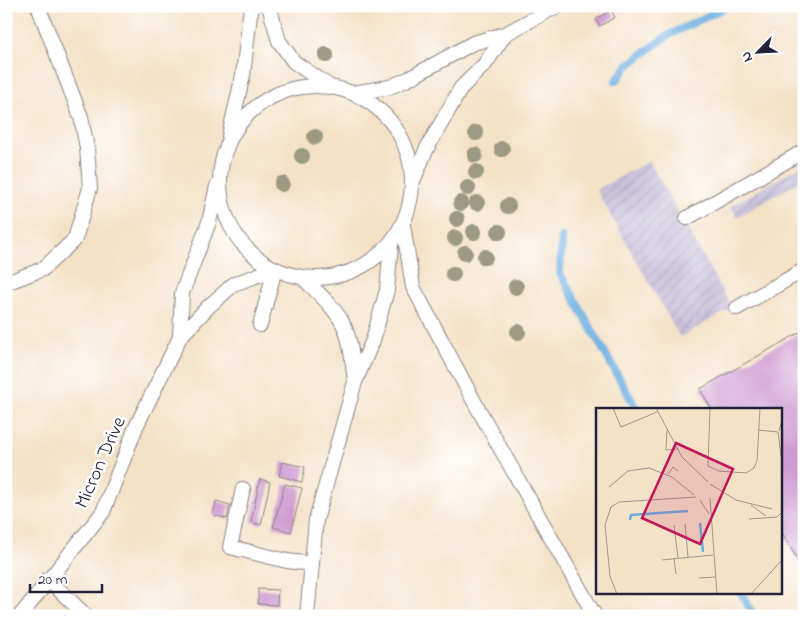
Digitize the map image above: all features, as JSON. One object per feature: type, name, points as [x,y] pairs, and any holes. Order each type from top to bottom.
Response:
[{"type":"lane","points":[[6,283],[43,270],[75,239],[90,188],[87,148],[81,118],[38,6]]},
{"type":"lane","points":[[226,148],[243,75],[252,6]]},
{"type":"lane","points":[[268,6],[279,41],[294,62],[330,87]]},
{"type":"lane","points":[[352,93],[390,87],[473,43],[505,34],[557,6]]},
{"type":"lane","points":[[412,182],[426,150],[461,88],[485,64],[505,34]]},
{"type":"lane","points":[[220,171],[223,203],[227,218],[238,239],[255,256],[274,269],[303,278],[323,279],[342,275],[361,268],[377,258],[390,244],[403,225],[410,204],[412,182],[410,163],[404,145],[395,128],[383,114],[368,102],[352,93],[330,87],[304,86],[279,93],[257,106],[239,125],[226,148]]},
{"type":"lane","name":"Micron Drive","points":[[180,337],[182,293],[209,222],[226,148]]},
{"type":"lane","points":[[687,218],[804,152]]},
{"type":"lane","points":[[403,225],[413,287],[476,405],[595,616]]},
{"type":"lane","points":[[307,616],[316,520],[355,382],[372,340],[387,290],[390,244]]},
{"type":"lane","points":[[260,325],[274,269]]},
{"type":"lane","name":"Micron Drive","points":[[20,616],[103,512],[136,427],[180,337],[208,307],[234,284],[274,269]]},
{"type":"lane","points":[[737,308],[804,270]]},
{"type":"lane","points":[[303,278],[330,304],[344,326],[350,346],[355,382]]},
{"type":"lane","points":[[243,489],[230,546],[288,561],[312,564]]},
{"type":"lane","points":[[48,579],[86,616]]},
{"type":"shaded area","points":[[649,161],[732,308],[680,337],[596,190]]},
{"type":"shaded area","points":[[804,164],[804,179],[737,217],[731,206]]},
{"type":"building","points":[[611,10],[615,17],[600,26],[596,19]]},
{"type":"building","points":[[804,330],[804,571],[782,533],[782,408],[711,408],[700,389]]},
{"type":"building","points":[[282,462],[305,467],[302,482],[279,476]]},
{"type":"building","points":[[260,479],[270,482],[261,525],[251,522]]},
{"type":"building","points":[[285,484],[302,488],[291,532],[273,527]]},
{"type":"building","points":[[216,501],[230,505],[227,519],[213,515]]},
{"type":"building","points":[[258,589],[278,590],[277,605],[258,604]]},
{"type":"waterway","points":[[616,81],[628,65],[667,36],[728,6]]},
{"type":"waterway","points":[[562,237],[560,273],[636,408]]},
{"type":"waterway","points":[[742,594],[754,616]]}]
